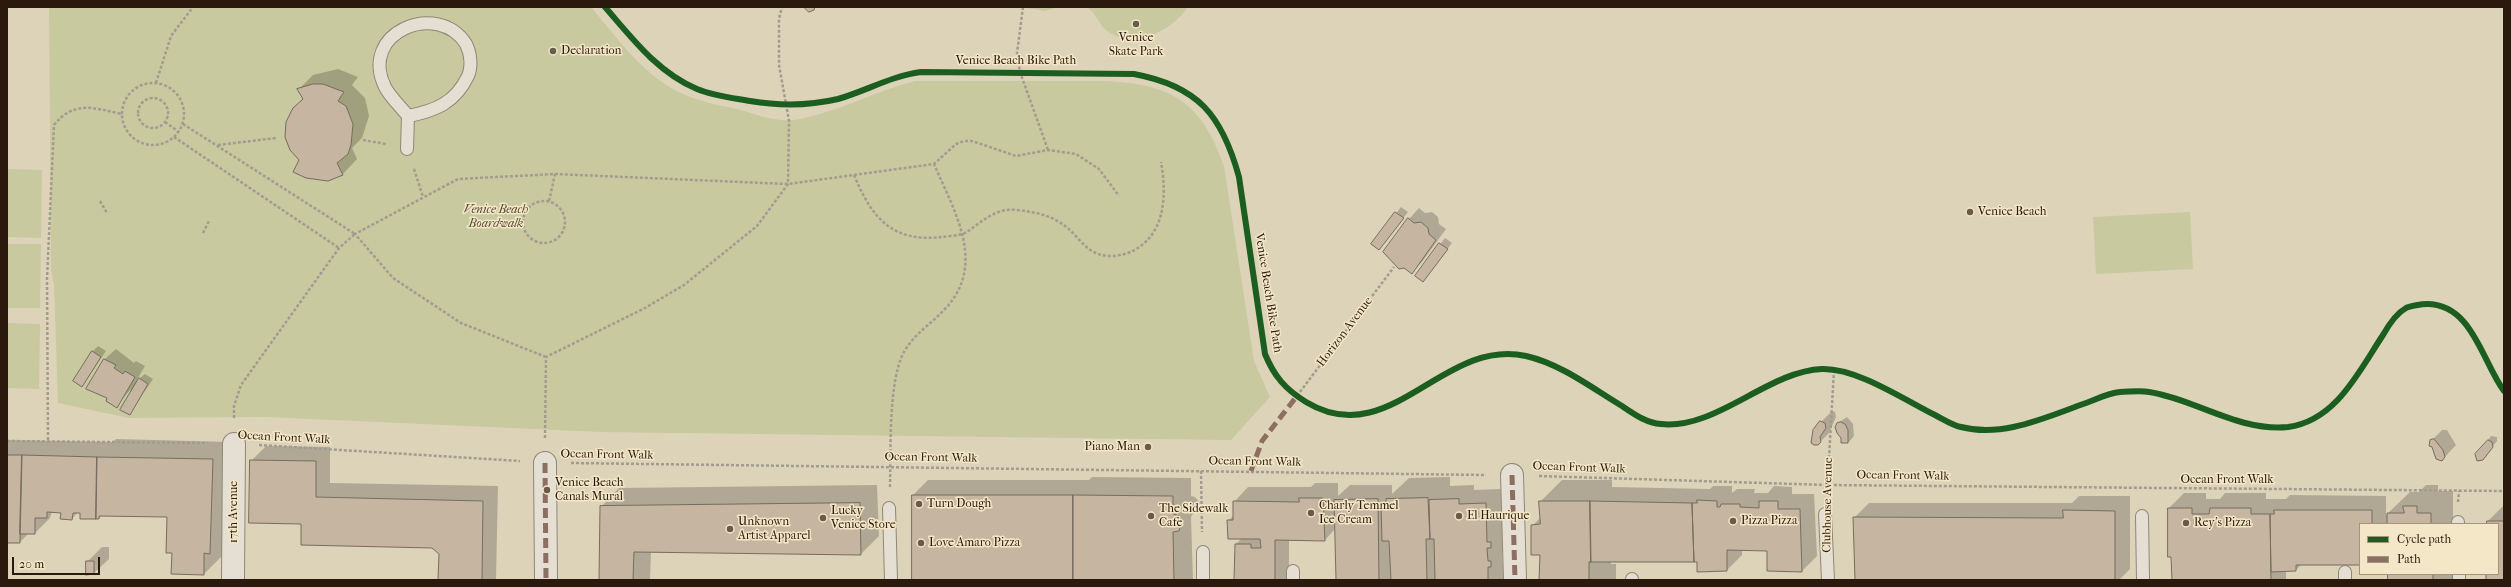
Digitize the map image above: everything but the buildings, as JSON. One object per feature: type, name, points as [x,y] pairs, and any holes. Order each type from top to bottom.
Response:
[{"type":"street","name":"17th Avenue","points":[[233,580],[234,444]]},
{"type":"street","points":[[545,463],[546,580]]},
{"type":"street","points":[[1512,475],[1515,580]]},
{"type":"lane","points":[[407,149],[408,116],[386,88],[380,74],[380,58],[385,43],[401,27],[423,19],[438,21],[452,27],[462,37],[469,50],[470,70],[462,88],[449,102],[431,111],[408,116]]},
{"type":"lane","points":[[889,508],[891,580]]},
{"type":"lane","name":"Clubhouse Avenue","points":[[1825,514],[1828,580]]},
{"type":"lane","points":[[2142,516],[2143,580]]},
{"type":"lane","points":[[1203,552],[1203,580]]},
{"type":"path","points":[[156,83],[171,36],[192,7]]},
{"type":"path","points":[[183,124],[355,234],[393,278],[461,323],[546,357],[645,308],[684,285],[757,226],[788,184],[790,105],[779,65],[779,19],[782,7]]},
{"type":"path","points":[[1023,7],[1017,53],[1020,72],[1048,150]]},
{"type":"path","points":[[156,83],[165,85],[179,97],[184,111],[183,124],[179,132],[174,137],[157,146],[146,145],[128,134],[123,124],[122,114],[129,95],[136,88],[156,83]]},
{"type":"path","points":[[151,98],[161,100],[167,107],[165,122],[157,128],[143,125],[138,117],[139,107],[151,98]]},
{"type":"path","points":[[776,105],[790,105]]},
{"type":"path","points":[[48,440],[47,279],[54,125],[63,114],[78,108],[95,109],[122,114]]},
{"type":"path","points":[[165,122],[179,132]]},
{"type":"path","points":[[174,137],[339,248]]},
{"type":"path","points":[[218,145],[276,138]]},
{"type":"path","points":[[234,444],[234,406],[241,385],[339,248],[355,234],[458,179],[555,174],[788,184],[934,164],[956,144],[964,141],[972,141],[1016,156],[1048,150],[1076,154],[1099,169],[1119,196]]},
{"type":"path","points":[[407,149],[423,197]]},
{"type":"path","points":[[854,175],[872,212],[893,229],[925,239],[963,234],[988,216],[1013,209],[1039,213],[1056,220],[1096,253],[1114,256],[1122,255],[1143,245],[1150,237],[1161,217],[1165,186],[1161,162]]},
{"type":"path","points":[[891,467],[895,375],[904,352],[919,332],[945,310],[960,287],[967,264],[963,234],[934,164]]},
{"type":"path","points":[[549,201],[555,174]]},
{"type":"path","points":[[100,201],[107,213]]},
{"type":"path","points":[[549,201],[561,209],[565,223],[563,230],[553,241],[539,243],[528,236],[524,230],[523,217],[530,205],[536,202],[549,201]]},
{"type":"path","points":[[203,233],[209,221]]},
{"type":"path","points":[[545,463],[546,357]]},
{"type":"path","points":[[1826,369],[1841,371]]},
{"type":"path","points":[[1201,471],[1203,552]]},
{"type":"green space","name":"Venice Beach Boardwalk","points":[[49,7],[591,7],[646,70],[673,89],[688,96],[708,102],[770,118],[785,120],[800,119],[829,111],[915,81],[1104,81],[1147,86],[1165,92],[1180,100],[1193,111],[1205,125],[1224,166],[1254,361],[1270,397],[1231,440],[601,432],[266,417],[129,418],[58,403],[54,285],[51,270]]},
{"type":"green space","points":[[1021,7],[1058,7],[1045,11]]},
{"type":"green space","name":"Venice Skate Park","points":[[1086,7],[1188,7],[1172,24],[1162,30],[1151,35],[1128,39],[1116,36],[1106,30],[1095,14]]},
{"type":"green space","points":[[7,169],[42,170],[41,238],[7,237]]},
{"type":"green space","points":[[2190,212],[2193,269],[2096,274],[2093,217]]},
{"type":"green space","points":[[7,244],[41,244],[40,308],[7,308]]},
{"type":"green space","points":[[7,323],[40,324],[39,389],[7,388]]},
{"type":"marked path","points":[[1251,471],[1262,441],[1297,396]]},
{"type":"marked path","points":[[545,463],[546,580]]},
{"type":"marked path","points":[[1512,475],[1515,580]]},
{"type":"cycle path","name":"Venice Beach Bike Path","points":[[605,7],[646,54],[670,74],[697,89],[730,98],[761,103],[816,103],[838,99],[889,80],[921,72],[1134,74],[1156,79],[1175,86],[1191,96],[1204,107],[1215,120],[1232,155],[1239,177],[1265,354],[1268,362],[1276,375],[1292,392],[1306,402],[1336,414],[1364,414],[1391,405],[1468,362],[1496,355],[1526,356],[1552,365],[1576,377],[1640,418],[1661,424],[1681,423],[1702,418],[1722,410],[1782,379],[1802,372],[1822,369],[1836,370],[1865,379],[1951,423],[1961,427],[1977,430],[2008,428],[2040,420],[2103,396],[2120,392],[2138,391],[2146,391],[2183,401],[2252,425],[2288,427],[2305,423],[2320,415],[2333,405],[2365,364],[2396,316],[2408,307],[2427,304],[2442,307],[2455,313],[2465,324],[2474,336],[2496,379],[2504,391]]},
{"type":"place","name":"Venice Skate Park","points":[[1136,24]]},
{"type":"place","name":"Declaration","points":[[553,51]]},
{"type":"place","name":"Venice Beach","points":[[1970,212]]},
{"type":"place","name":"Piano Man","points":[[1148,447]]},
{"type":"place","name":"Venice Beach Canals Mural","points":[[547,490]]},
{"type":"place","name":"Turn Dough","points":[[919,504]]},
{"type":"place","name":"Charly Temmel Ice Cream","points":[[1311,513]]},
{"type":"place","name":"The Sidewalk Cafe","points":[[1151,516]]},
{"type":"place","name":"El Haurique","points":[[1459,516]]},
{"type":"place","name":"Lucky Venice Store","points":[[823,518]]},
{"type":"place","name":"Pizza Pizza","points":[[1733,521]]},
{"type":"place","name":"Rey's Pizza","points":[[2186,523]]},
{"type":"place","name":"Unknown Artist Apparel","points":[[730,529]]},
{"type":"place","name":"Love Amaro Pizza","points":[[921,543]]}]
